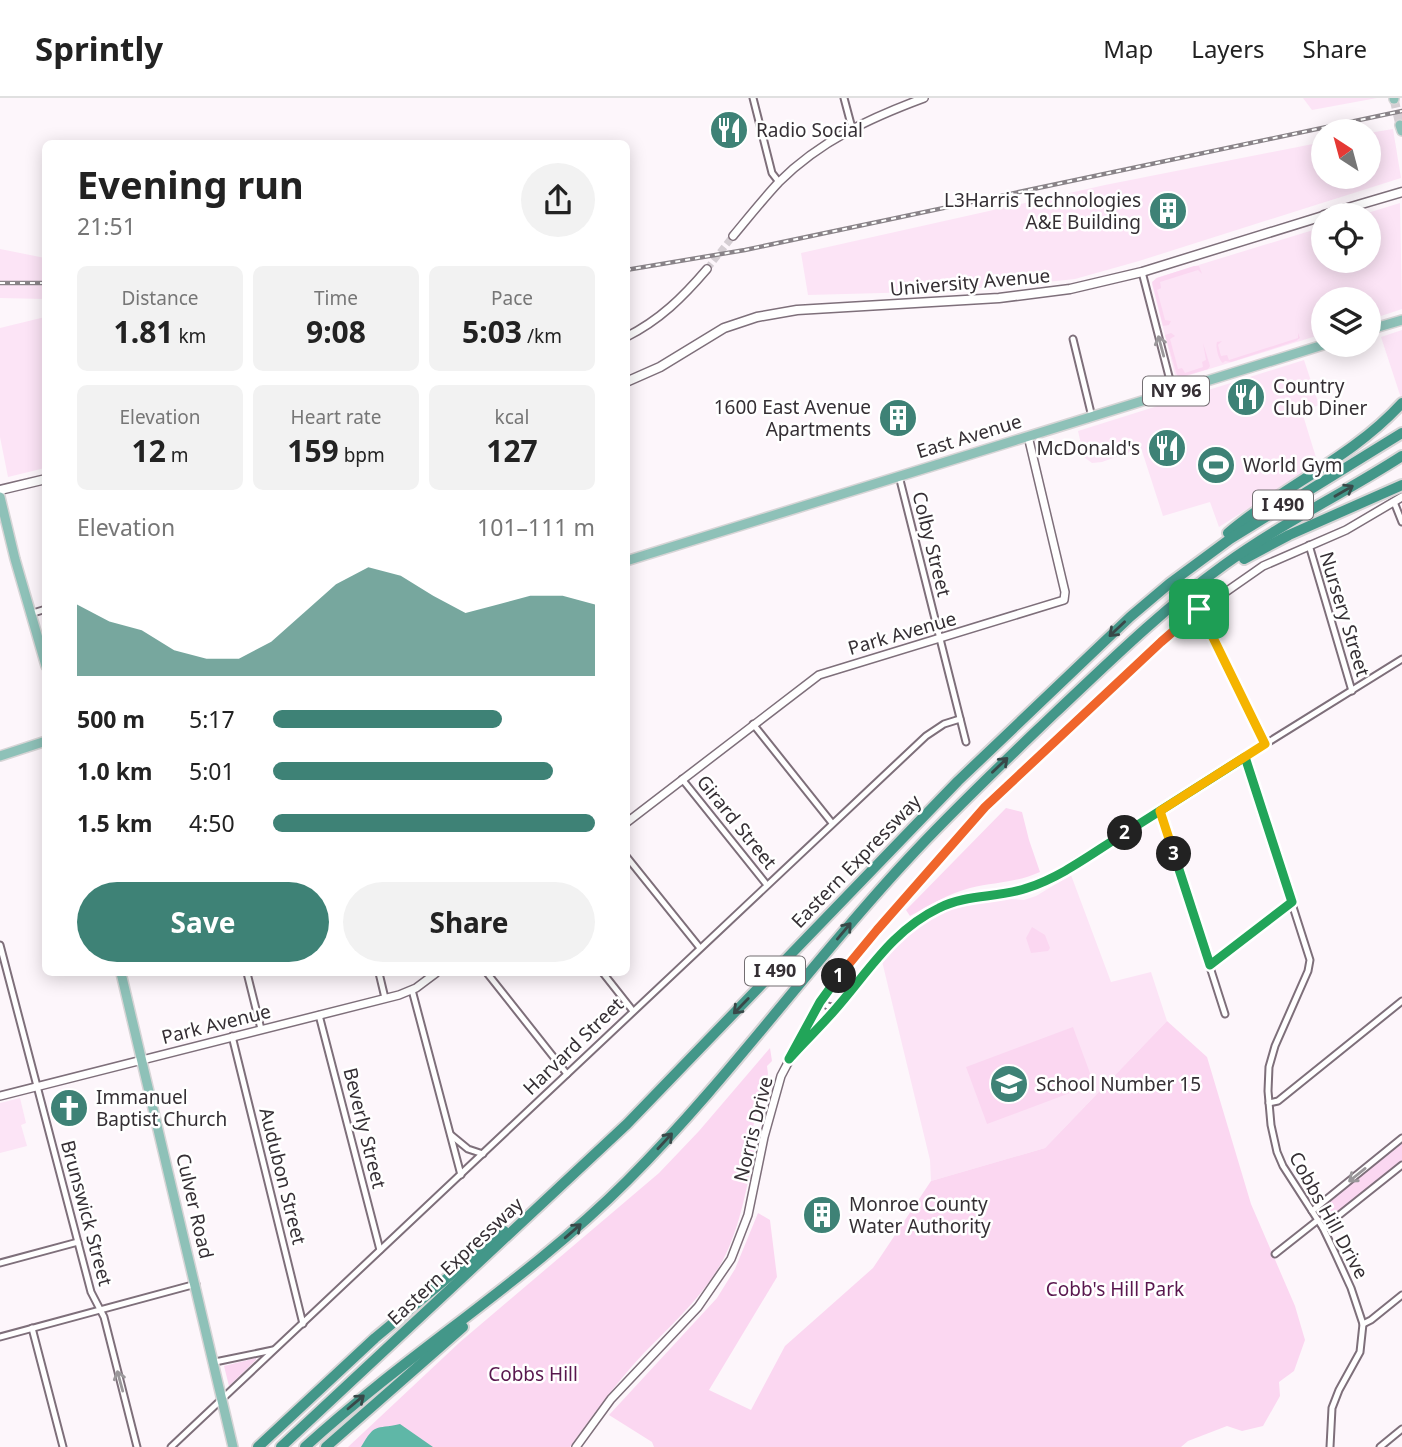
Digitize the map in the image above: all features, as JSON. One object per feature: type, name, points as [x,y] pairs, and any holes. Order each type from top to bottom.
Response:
[{"type":"highway","points":[[1169,584],[1260,508],[1339,457],[1402,406]]},
{"type":"highway","name":"Eastern Expressway","points":[[281,1447],[572,1176],[680,1071],[958,781],[1103,642],[1169,584],[1251,525],[1402,433]]},
{"type":"highway","name":"Eastern Expressway","points":[[305,1447],[380,1383],[539,1259],[606,1201],[668,1139],[879,890],[948,817],[1137,635],[1204,580],[1276,530],[1402,456]]},
{"type":"highway","points":[[1204,580],[1289,535],[1402,485]]},
{"type":"highway","points":[[258,1447],[375,1338],[572,1176]]},
{"type":"highway","points":[[326,1447],[539,1259]]},
{"type":"main road","name":"University Avenue","points":[[1364,203],[1402,192]]},
{"type":"main road","name":"University Avenue","points":[[630,380],[660,367],[724,328],[757,317],[797,310],[999,298],[1070,289],[1142,272],[1311,219]]},
{"type":"main road","points":[[1381,326],[1402,320]]},
{"type":"main road","name":"East Avenue","points":[[630,560],[1311,349]]},
{"type":"main road","points":[[0,490],[42,480]]},
{"type":"main road","points":[[0,497],[42,653]]},
{"type":"main road","points":[[0,756],[42,742]]},
{"type":"main road","name":"Culver Road","points":[[122,976],[233,1447]]},
{"type":"street","points":[[753,98],[772,173],[779,182]]},
{"type":"street","points":[[844,98],[852,128]]},
{"type":"street","points":[[733,236],[779,182],[814,152],[852,128],[924,98]]},
{"type":"street","points":[[630,334],[667,311],[707,269]]},
{"type":"street","points":[[1142,272],[1173,392]]},
{"type":"street","points":[[1073,339],[1092,417]]},
{"type":"street","name":"Park Avenue","points":[[630,820],[819,675],[1054,605],[1065,599],[1028,436]]},
{"type":"street","name":"Colby Street","points":[[899,476],[966,742]]},
{"type":"street","name":"Norris Drive","points":[[576,1447],[611,1398],[698,1307],[731,1259],[748,1215],[781,1076],[820,1002],[877,930],[985,807],[1199,609],[1257,569],[1351,528],[1402,496]]},
{"type":"street","points":[[1394,502],[1402,522]]},
{"type":"street","name":"Nursery Street","points":[[1308,545],[1352,691]]},
{"type":"street","points":[[1199,609],[1265,744]]},
{"type":"street","points":[[30,614],[42,610]]},
{"type":"street","points":[[789,1059],[838,1006],[880,953],[925,916],[951,902],[1006,894],[1034,886],[1084,858],[1402,660]]},
{"type":"street","name":"Harvard Street","points":[[171,1447],[926,736],[944,724],[960,719]]},
{"type":"street","points":[[753,724],[832,823]]},
{"type":"street","name":"Cobbs Hill Drive","points":[[1245,757],[1310,965],[1272,1057],[1268,1077],[1270,1125],[1283,1166],[1323,1228],[1351,1288],[1363,1324],[1360,1352],[1332,1408],[1330,1447]]},
{"type":"street","name":"Girard Street","points":[[682,779],[767,885]]},
{"type":"street","points":[[1160,811],[1225,1014]]},
{"type":"street","points":[[630,861],[700,948]]},
{"type":"street","points":[[1210,965],[1292,902]]},
{"type":"street","name":"Brunswick Street","points":[[0,945],[94,1302],[104,1317],[137,1447]]},
{"type":"street","points":[[248,976],[261,1029]]},
{"type":"street","points":[[380,976],[385,998]]},
{"type":"street","name":"Park Avenue","points":[[0,1096],[385,998],[412,990],[432,976]]},
{"type":"street","points":[[489,976],[567,1074]]},
{"type":"street","points":[[605,976],[633,1011]]},
{"type":"street","points":[[412,990],[461,1175]]},
{"type":"street","points":[[1269,1103],[1278,1101],[1402,1001]]},
{"type":"street","points":[[820,1002],[830,1007],[838,1006]]},
{"type":"street","name":"Beverly Street","points":[[320,1014],[380,1250]]},
{"type":"street","name":"Audubon Street","points":[[232,1036],[303,1324]]},
{"type":"street","points":[[451,1135],[468,1149],[483,1154]]},
{"type":"street","points":[[1312,1212],[1402,1138]]},
{"type":"street","points":[[1323,1228],[1402,1165]]},
{"type":"street","points":[[1275,1254],[1318,1220]]},
{"type":"street","points":[[0,1263],[78,1242]]},
{"type":"street","points":[[0,1337],[196,1284]]},
{"type":"street","points":[[1363,1324],[1402,1295]]},
{"type":"street","points":[[32,1328],[63,1447]]},
{"type":"street","points":[[215,1362],[276,1350]]},
{"type":"street","points":[[1380,1447],[1402,1429]]},
{"type":"shaded area","points":[[1303,98],[1377,98],[1312,110]]},
{"type":"shaded area","points":[[1393,129],[1401,178],[1381,184],[1381,131]]},
{"type":"shaded area","points":[[1311,144],[1311,189],[1366,189],[1322,203],[1311,203],[1311,207],[1075,279],[920,292],[808,295],[801,253],[1105,185]]},
{"type":"shaded area","points":[[1400,203],[1402,309],[1381,316],[1381,287],[1311,287],[1311,338],[1180,378],[1175,375],[1152,284],[1156,278],[1311,231],[1311,273],[1381,273],[1381,209]]},
{"type":"shaded area","points":[[0,249],[42,257],[42,299],[0,298]]},
{"type":"shaded area","points":[[42,318],[42,469],[8,477],[0,437],[0,328]]},
{"type":"shaded area","points":[[1402,330],[1401,398],[1381,337]]},
{"type":"shaded area","points":[[1304,360],[1319,405],[1302,412],[1318,464],[1219,527],[1210,502],[1163,516],[1141,448],[1102,462],[1092,463],[1084,457],[1078,431]]},
{"type":"shaded area","name":"School Number 15","points":[[1071,875],[1111,982],[1151,972],[1167,1021],[1045,1148],[931,1181],[930,1160],[881,957],[936,913],[980,903],[1024,900],[1036,896]]},
{"type":"shaded area","points":[[20,1098],[26,1123],[21,1125],[27,1146],[0,1153],[0,1103]]},
{"type":"shaded area","points":[[400,1424],[433,1447],[361,1447],[373,1430]]},
{"type":"green space","points":[[1199,266],[1202,274],[1198,270],[1160,282],[1161,288],[1157,290],[1165,320],[1171,321],[1169,325],[1163,326],[1152,282]]},
{"type":"green space","points":[[1171,333],[1175,336],[1170,339],[1178,369],[1182,368],[1185,373],[1203,367],[1202,362],[1206,360],[1203,343],[1210,366],[1208,369],[1181,377],[1177,375],[1165,335]]},
{"type":"green space","points":[[1298,333],[1300,338],[1296,341],[1231,362],[1223,363],[1217,350],[1217,342],[1222,341],[1218,345],[1221,356],[1227,355],[1229,360],[1298,338]]},
{"type":"green space","points":[[1006,808],[1022,812],[1040,872],[962,890],[910,916],[906,910]]},
{"type":"green space","points":[[1032,927],[1045,935],[1050,948],[1048,951],[1031,953],[1026,938]]},
{"type":"green space","name":"Cobb's Hill Park","points":[[1167,1021],[1207,1057],[1251,1204],[1295,1306],[1305,1340],[1294,1371],[1279,1382],[1280,1396],[1263,1426],[1242,1431],[1227,1426],[1188,1441],[1181,1447],[654,1447],[652,1442],[609,1415],[717,1298],[735,1269],[758,1213],[770,1220],[777,1277],[709,1390],[751,1410],[785,1346],[873,1268],[931,1181],[1045,1148]]},
{"type":"green space","points":[[1073,1027],[1094,1084],[987,1124],[966,1067]]},
{"type":"green space","name":"Cobbs Hill","points":[[770,1048],[772,1061],[767,1066],[768,1074],[748,1144],[755,1147],[746,1190],[739,1219],[723,1260],[697,1298],[623,1376],[570,1447],[348,1447],[460,1342],[659,1173]]},
{"type":"green space","points":[[1402,1142],[1402,1160],[1329,1219],[1321,1208]]},
{"type":"green space","points":[[256,1360],[229,1386],[224,1366]]},
{"type":"tunnel","points":[[1394,99],[1400,125]]},
{"type":"tunnel","points":[[707,269],[733,236]]},
{"type":"railway","points":[[630,269],[745,250],[1402,111]]},
{"type":"railway","points":[[0,283],[42,283]]},
{"type":"place","name":"Radio Social","points":[[729,130]]},
{"type":"place","name":"L3Harris Technologies A&E Building","points":[[1168,211]]},
{"type":"place","name":"Country Club Diner","points":[[1246,397]]},
{"type":"place","name":"1600 East Avenue Apartments","points":[[898,418]]},
{"type":"place","name":"McDonald's","points":[[1167,448]]},
{"type":"place","name":"World Gym","points":[[1216,465]]},
{"type":"place","name":"School Number 15","points":[[1009,1084]]},
{"type":"place","name":"Immanuel Baptist Church","points":[[69,1108]]},
{"type":"place","name":"Monroe County Water Authority","points":[[822,1215]]},
{"type":"route","points":[[1199,609],[985,807],[830,988],[789,1059],[832,1014],[880,953],[925,916],[951,902],[1024,890],[1047,880],[1245,757],[1292,902],[1210,965],[1160,811],[1245,757],[1265,744],[1199,609]]}]
